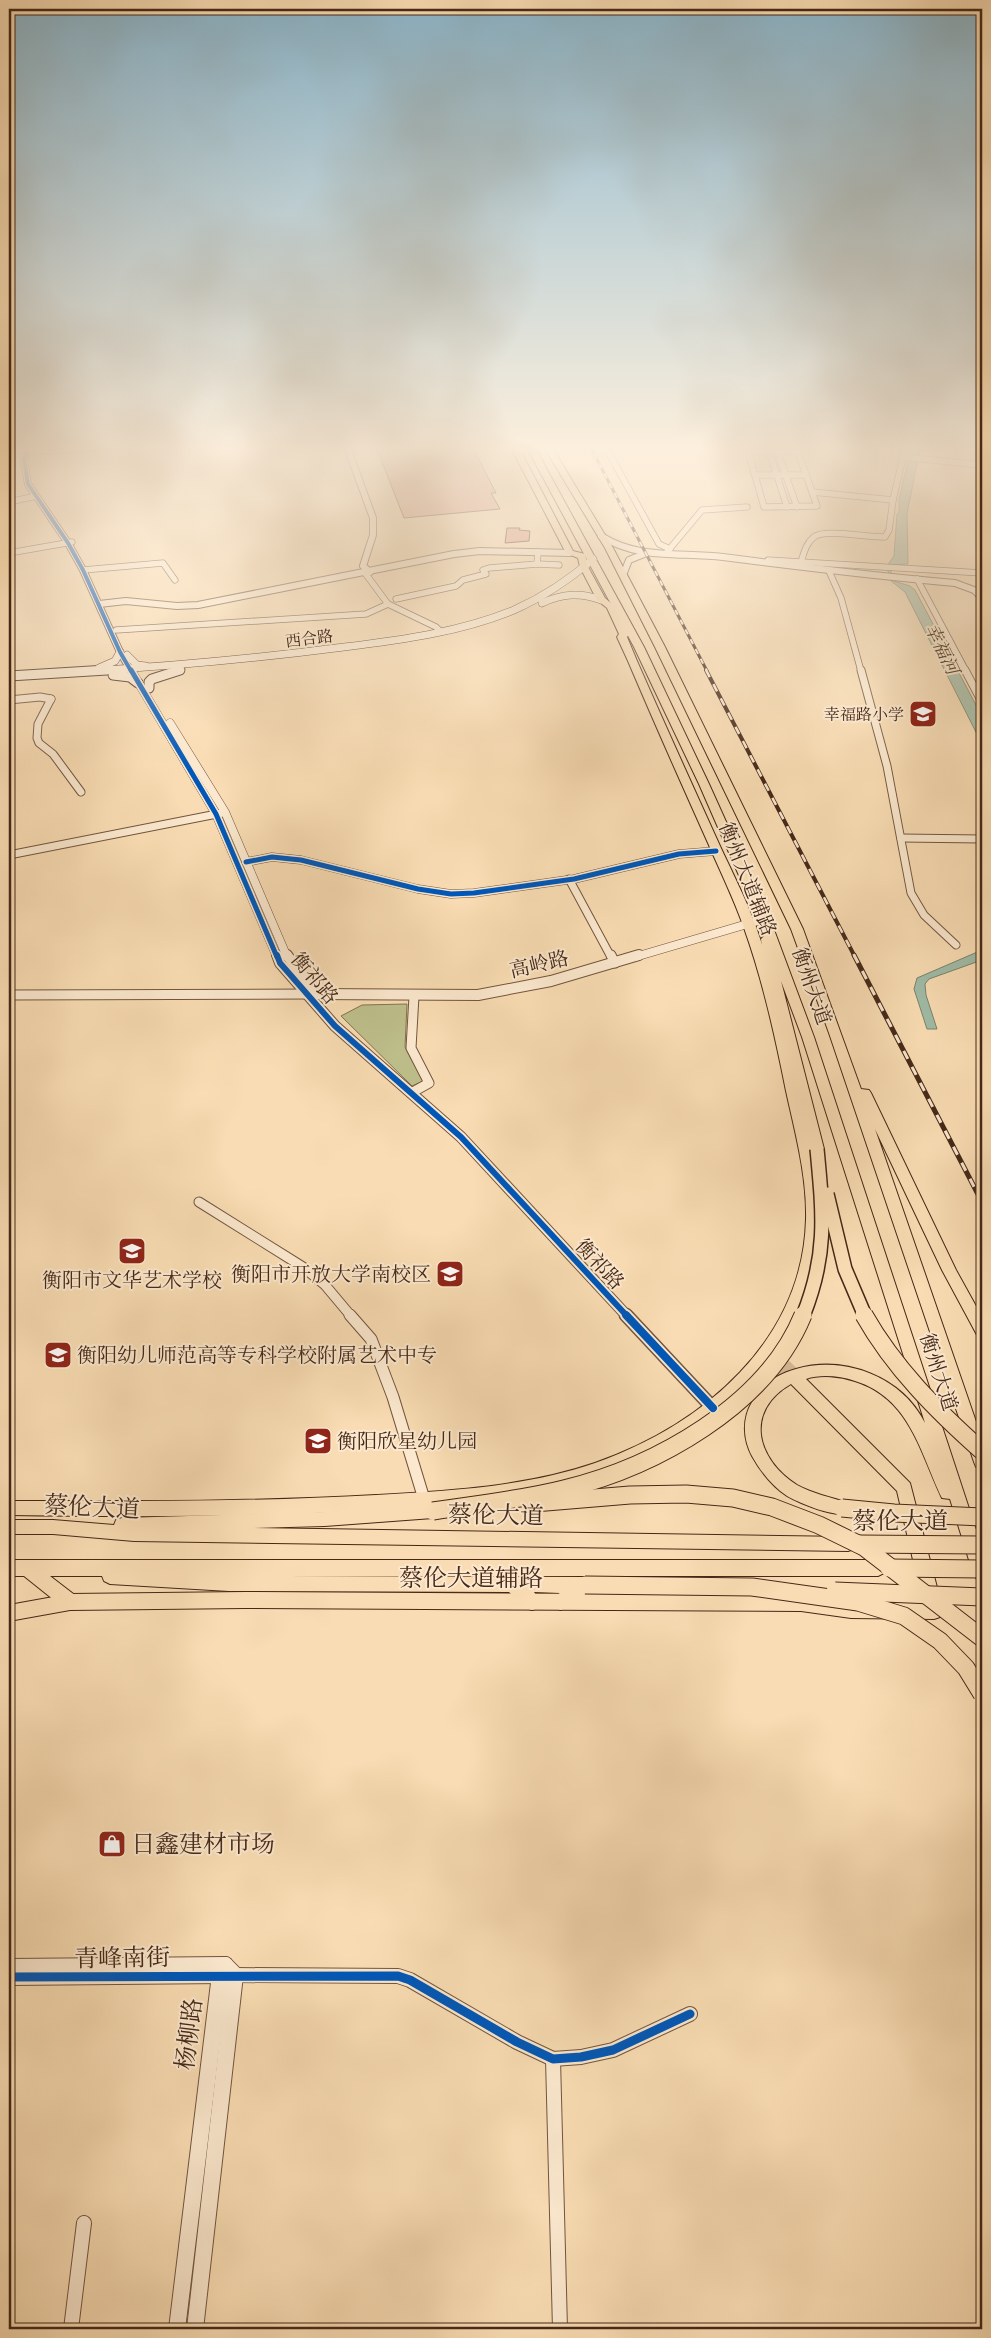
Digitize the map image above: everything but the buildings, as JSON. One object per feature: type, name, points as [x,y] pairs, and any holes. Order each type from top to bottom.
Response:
[{"type":"main road","points":[[574,553],[586,561],[601,600],[615,608]]},
{"type":"main road","name":"衡州大道","points":[[582,553],[615,608],[700,776],[764,919],[808,1038],[981,1561]]},
{"type":"main road","name":"衡州大道","points":[[610,553],[660,647],[797,929],[835,1033],[982,1462]]},
{"type":"main road","name":"西合路","points":[[9,680],[101,674],[161,666],[310,652],[441,632],[484,620],[534,601],[575,576],[586,561]]},
{"type":"main road","name":"西合路","points":[[9,676],[192,668],[310,656],[444,635],[489,624],[562,595],[586,594],[601,600]]},
{"type":"main road","name":"衡州大道辅路","points":[[615,608],[624,634],[622,637],[749,923],[786,1060],[804,1144],[812,1201],[811,1240],[806,1274],[798,1300],[769,1353],[745,1380],[714,1406]]},
{"type":"main road","points":[[80,672],[107,666],[124,654],[137,665],[161,666]]},
{"type":"main road","points":[[148,688],[149,682],[152,679],[192,668]]},
{"type":"main road","points":[[101,674],[122,675],[138,683]]},
{"type":"main road","points":[[764,919],[769,957],[849,1280],[864,1313],[885,1348],[910,1382],[940,1414],[982,1451]]},
{"type":"main road","points":[[835,1033],[949,1270],[982,1331]]},
{"type":"main road","points":[[53,1527],[325,1519],[429,1505],[536,1496],[617,1473],[665,1451],[699,1430],[739,1400],[783,1352],[796,1330],[810,1297],[823,1234],[817,1150]]},
{"type":"main road","points":[[769,1353],[782,1365]]},
{"type":"main road","points":[[9,1568],[878,1568],[981,1561],[912,1414],[894,1395],[874,1381],[832,1370],[809,1372],[788,1377],[772,1387],[760,1402],[753,1417],[752,1435],[758,1453],[768,1470],[787,1486],[810,1499],[842,1508],[894,1513],[982,1517]]},
{"type":"main road","name":"蔡伦大道辅路","points":[[9,1613],[70,1602],[235,1600],[800,1603],[851,1610],[934,1610],[904,1488],[797,1380]]},
{"type":"main road","points":[[429,1505],[550,1483],[606,1466],[655,1446],[688,1426],[714,1406]]},
{"type":"main road","points":[[9,1508],[258,1508],[429,1505],[686,1494],[733,1498],[772,1507],[819,1525],[864,1547],[982,1638]]},
{"type":"main road","name":"蔡伦大道","points":[[9,1527],[53,1527],[134,1534],[848,1544],[981,1561]]},
{"type":"main road","points":[[27,1568],[132,1578],[229,1583],[752,1588],[982,1596]]},
{"type":"main road","points":[[27,1568],[70,1602]]},
{"type":"main road","points":[[513,1585],[532,1602]]},
{"type":"main road","points":[[561,1602],[585,1586]]},
{"type":"main road","points":[[752,1588],[858,1602],[904,1616],[940,1641],[966,1668],[982,1694]]},
{"type":"street","name":"衡祁路","points":[[77,553],[116,630],[124,654]]},
{"type":"street","points":[[370,553],[367,570],[388,604],[436,627],[441,632]]},
{"type":"street","points":[[367,570],[371,553]]},
{"type":"street","points":[[103,604],[126,599],[178,605],[199,603],[452,553]]},
{"type":"street","points":[[103,604],[126,601],[177,606],[198,605],[367,570],[465,553]]},
{"type":"street","points":[[537,564],[538,553]]},
{"type":"street","points":[[622,575],[627,561],[634,556],[648,553]]},
{"type":"street","points":[[686,553],[829,571],[955,583],[974,590],[982,598]]},
{"type":"street","points":[[801,562],[804,553]]},
{"type":"street","points":[[720,557],[982,573]]},
{"type":"street","points":[[370,558],[373,563],[385,567]]},
{"type":"street","points":[[86,569],[163,563],[175,580]]},
{"type":"street","points":[[396,599],[456,586],[464,580],[486,574],[482,570],[509,564],[560,565]]},
{"type":"street","points":[[829,571],[841,598],[885,757],[915,904],[956,945]]},
{"type":"street","points":[[917,579],[982,702]]},
{"type":"street","name":"衡祁路","points":[[103,604],[124,654],[148,688],[221,813],[246,862],[289,961],[310,994],[335,1026],[461,1137],[714,1406]]},
{"type":"street","points":[[116,630],[366,614],[388,604]]},
{"type":"street","name":"衡祁路","points":[[134,670],[138,683],[221,813],[280,964],[310,994]]},
{"type":"street","points":[[9,700],[40,697],[51,699],[40,713],[37,729],[39,742],[42,748],[51,752],[81,792]]},
{"type":"street","points":[[9,855],[221,813]]},
{"type":"street","points":[[901,838],[982,839]]},
{"type":"street","points":[[246,862],[272,857],[301,860],[418,890],[450,894],[474,893],[569,879],[680,854],[716,850]]},
{"type":"street","points":[[569,879],[615,963]]},
{"type":"street","name":"高岭路","points":[[310,994],[478,995],[551,981],[764,919]]},
{"type":"street","points":[[9,995],[310,994]]},
{"type":"street","points":[[412,1092],[430,1083],[411,1048],[414,996]]},
{"type":"street","points":[[199,1202],[303,1267],[325,1285],[371,1339],[393,1397],[429,1505]]},
{"type":"street","name":"青峰南街","points":[[9,1967],[227,1972]]},
{"type":"street","points":[[227,1972],[398,1976],[410,1980],[517,2042],[553,2059],[581,2057],[613,2050],[690,2014]]},
{"type":"street","name":"青峰南街","points":[[9,1977],[227,1972]]},
{"type":"street","name":"杨柳路","points":[[177,2329],[227,1972]]},
{"type":"street","name":"杨柳路","points":[[195,2329],[227,1972]]},
{"type":"street","points":[[553,2059],[560,2329]]},
{"type":"street","points":[[71,2329],[84,2223]]},
{"type":"green space","points":[[407,1004],[405,1047],[423,1081],[412,1086],[341,1016],[362,1005]]},
{"type":"water","name":"幸福河","points":[[894,553],[908,553],[908,564],[889,565],[894,581],[910,586],[915,590],[982,717],[982,744],[905,592],[890,580],[887,566]]},
{"type":"water","points":[[982,950],[982,960],[929,979],[925,984],[926,995],[937,1029],[927,1029],[914,989],[917,978]]},
{"type":"tunnel","points":[[781,1365],[797,1380]]},
{"type":"railway","points":[[646,553],[707,671]]},
{"type":"railway","points":[[706,670],[855,957]]},
{"type":"railway","points":[[854,955],[982,1202]]},
{"type":"cycle path","points":[[74,553],[120,652],[216,814],[280,963],[335,1026],[461,1137],[713,1408]]},
{"type":"cycle path","points":[[246,862],[272,857],[301,860],[418,889],[451,894],[474,893],[574,879],[679,854],[716,851]]},
{"type":"cycle path","points":[[9,1977],[398,1976],[410,1980],[517,2042],[553,2059],[581,2057],[613,2050],[690,2014]]},
{"type":"place","name":"幸福路小学","points":[[923,714]]},
{"type":"place","name":"衡阳市文华艺术学校","points":[[132,1251]]},
{"type":"place","name":"衡阳市开放大学南校区","points":[[450,1274]]},
{"type":"place","name":"衡阳幼儿师范高等专科学校附属艺术中专","points":[[58,1355]]},
{"type":"place","name":"衡阳欣星幼儿园","points":[[318,1441]]},
{"type":"place","name":"日鑫建材市场","points":[[112,1844]]}]
